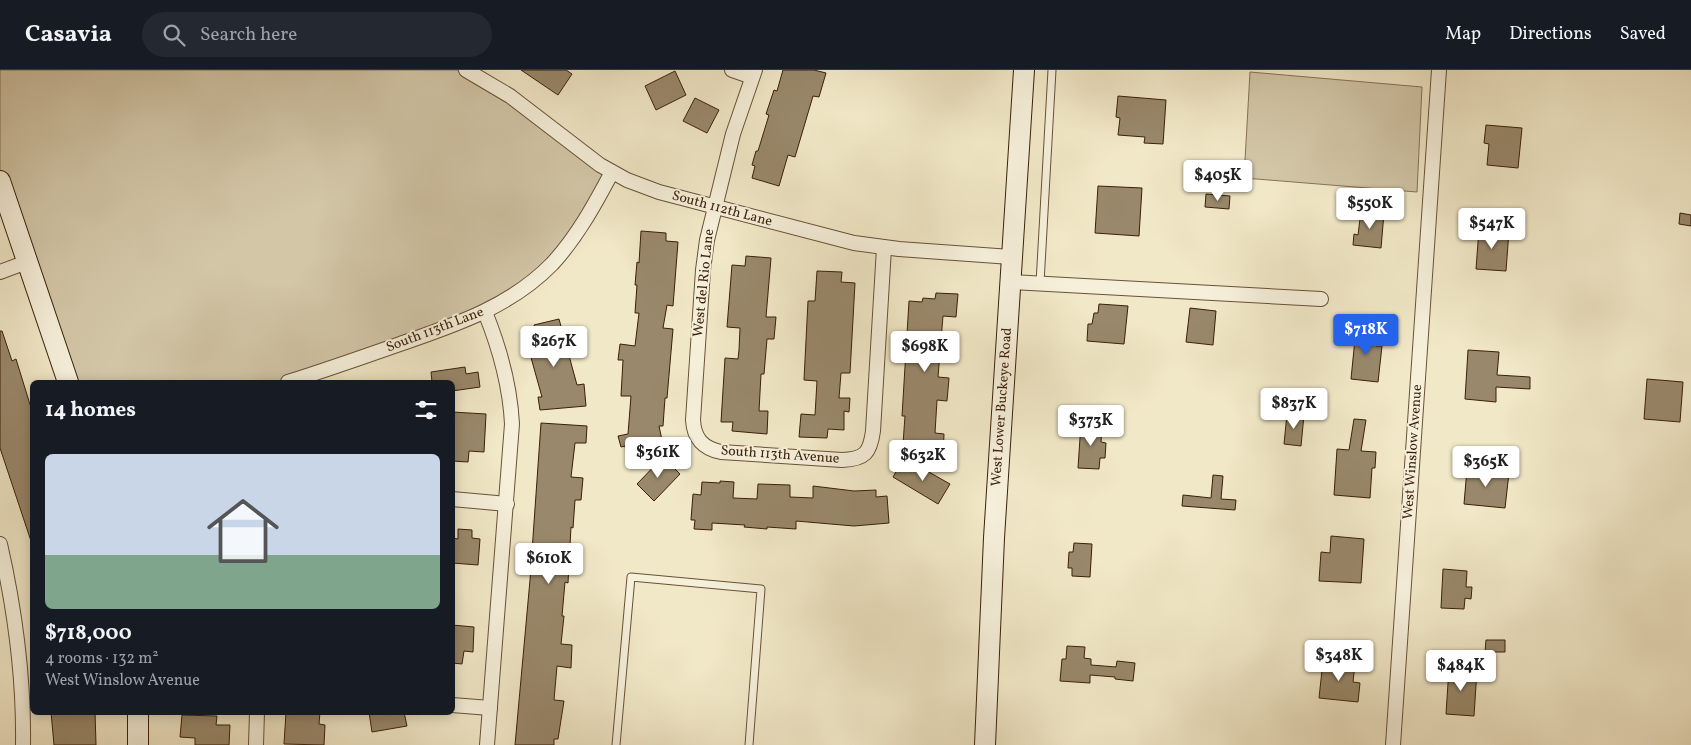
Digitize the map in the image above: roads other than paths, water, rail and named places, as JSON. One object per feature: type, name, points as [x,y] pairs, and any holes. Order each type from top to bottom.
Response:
[{"type":"main road","name":"West Lower Buckeye Road","points":[[984,745],[994,538],[1024,70]]},
{"type":"main road","points":[[0,180],[67,380]]},
{"type":"main road","points":[[138,715],[138,745]]},
{"type":"street","name":"South 112th Lane","points":[[466,70],[492,76],[510,96],[587,155],[627,180],[658,192],[838,239],[884,248],[1011,257]]},
{"type":"street","points":[[732,70],[753,73]]},
{"type":"street","name":"West Winslow Avenue","points":[[1393,745],[1439,70]]},
{"type":"street","name":"West del Rio Lane","points":[[699,442],[693,427],[704,256],[734,134],[753,73]]},
{"type":"street","name":"South 113th Lane","points":[[294,380],[455,325],[485,312],[524,288],[551,265],[573,238],[612,172]]},
{"type":"street","name":"South 113th Avenue","points":[[699,442],[705,447],[721,452],[842,460],[858,458],[864,455],[869,449],[873,430],[884,248]]},
{"type":"street","points":[[0,272],[27,262]]},
{"type":"street","points":[[1010,282],[1321,299]]},
{"type":"street","points":[[485,312],[502,358],[511,408],[512,439],[487,745]]},
{"type":"street","points":[[455,499],[507,504]]},
{"type":"street","points":[[0,544],[27,680],[24,745]]},
{"type":"street","points":[[455,704],[490,708]]},
{"type":"street","points":[[256,745],[257,715]]},
{"type":"lane","points":[[1040,283],[1052,70]]},
{"type":"lane","points":[[616,745],[631,577],[761,589],[749,745]]}]
